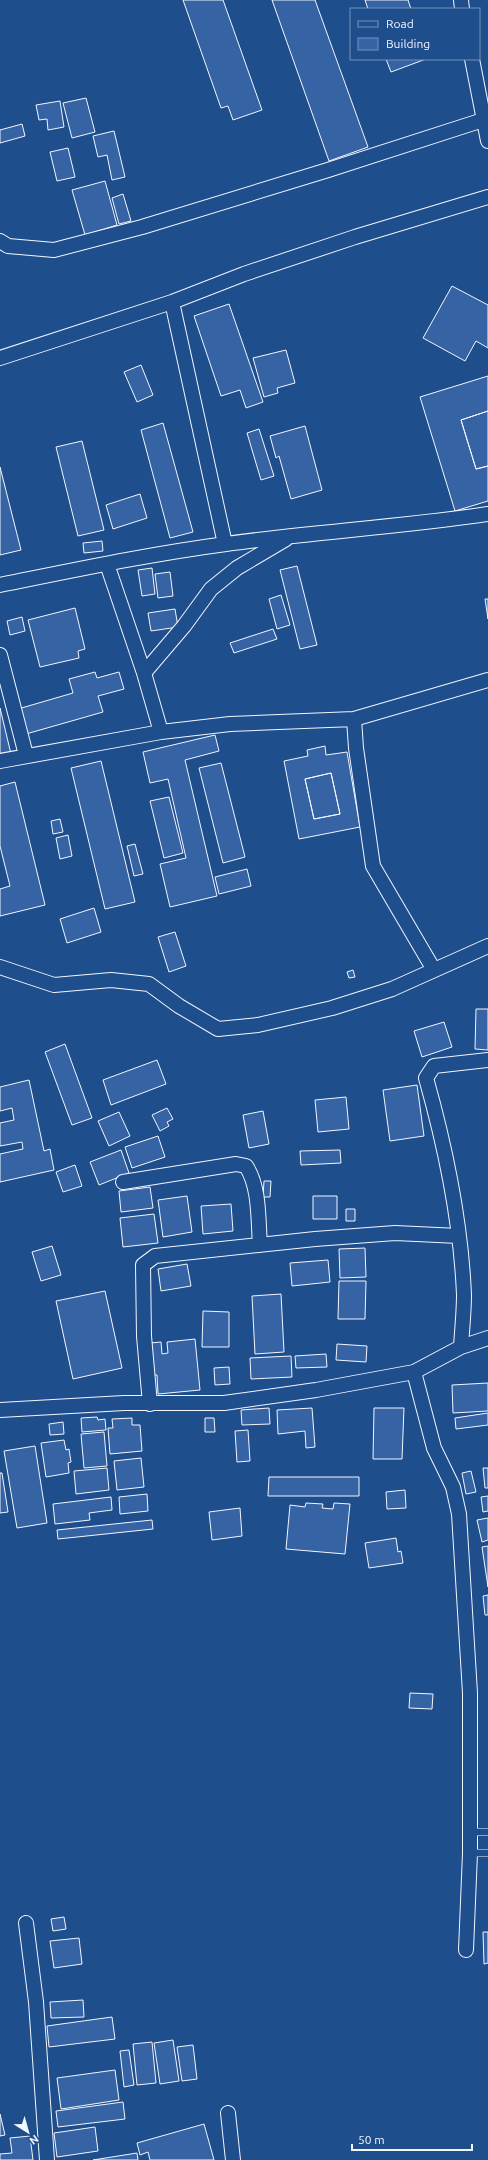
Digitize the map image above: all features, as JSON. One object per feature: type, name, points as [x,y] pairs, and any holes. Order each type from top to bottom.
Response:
[{"type":"street","points":[[472,60],[488,141]]},
{"type":"street","points":[[0,241],[8,246],[54,250],[203,208],[483,120]]},
{"type":"street","points":[[0,358],[172,302],[244,274],[355,237],[488,197]]},
{"type":"street","points":[[172,302],[225,544]]},
{"type":"street","points":[[0,585],[107,564],[225,544],[422,524],[488,514]]},
{"type":"street","points":[[144,673],[215,585],[237,568],[292,536]]},
{"type":"street","points":[[107,564],[144,673],[161,732]]},
{"type":"street","points":[[0,655],[26,755]]},
{"type":"street","points":[[0,761],[26,755],[161,732],[230,724],[354,719],[488,680]]},
{"type":"street","points":[[354,719],[356,755],[373,866],[434,970]]},
{"type":"street","points":[[0,967],[54,985],[111,980],[149,984],[179,1006],[218,1029],[258,1025],[332,1008],[392,989],[488,946]]},
{"type":"street","points":[[461,1347],[464,1296],[459,1236],[444,1142],[426,1078],[434,1066],[488,1060]]},
{"type":"street","points":[[123,1182],[236,1164],[246,1166],[252,1174],[260,1245]]},
{"type":"street","points":[[150,1404],[144,1336],[143,1265],[155,1256],[395,1233],[459,1236]]},
{"type":"street","points":[[0,1410],[124,1403],[224,1403],[316,1390],[414,1372],[461,1347],[488,1338]]},
{"type":"street","points":[[414,1372],[434,1448],[452,1487],[459,1514],[470,1693],[470,1853],[466,1950]]},
{"type":"street","points":[[26,1923],[36,2002],[47,2160]]},
{"type":"street","points":[[228,2113],[233,2160]]},
{"type":"lane","points":[[470,1832],[488,1832]]},
{"type":"lane","points":[[470,1853],[488,1853]]},
{"type":"building","points":[[183,0],[223,0],[262,110],[233,120],[228,106],[221,108]]},
{"type":"building","points":[[272,0],[315,0],[368,147],[329,161]]},
{"type":"building","points":[[365,0],[408,0],[411,8],[368,8]]},
{"type":"building","points":[[386,60],[423,60],[391,72]]},
{"type":"building","points":[[86,98],[95,132],[72,138],[63,103]]},
{"type":"building","points":[[60,101],[64,127],[48,130],[47,119],[39,120],[36,105]]},
{"type":"building","points":[[22,124],[25,136],[0,143],[0,130]]},
{"type":"building","points":[[114,131],[125,177],[112,180],[107,155],[98,157],[93,136]]},
{"type":"building","points":[[68,148],[75,177],[57,181],[50,152]]},
{"type":"building","points":[[105,181],[117,225],[85,235],[72,190]]},
{"type":"building","points":[[123,194],[131,221],[119,224],[112,198]]},
{"type":"building","points":[[452,286],[488,305],[488,348],[476,341],[465,361],[423,338]]},
{"type":"building","points":[[229,304],[263,402],[246,408],[240,390],[221,396],[194,316]]},
{"type":"building","points":[[286,350],[295,383],[277,388],[278,393],[264,397],[253,358]]},
{"type":"building","points":[[141,365],[153,395],[137,402],[124,372]]},
{"type":"building","points":[[488,376],[488,411],[461,420],[476,469],[488,466],[488,501],[455,511],[420,397]]},
{"type":"building","points":[[488,411],[488,466],[476,469],[461,420]]},
{"type":"building","points":[[163,423],[193,532],[170,538],[141,430]]},
{"type":"building","points":[[305,426],[322,490],[291,499],[279,456],[276,458],[270,436]]},
{"type":"building","points":[[259,429],[274,476],[261,480],[247,433]]},
{"type":"building","points":[[82,441],[104,530],[78,536],[56,447]]},
{"type":"building","points":[[0,467],[21,550],[0,555]]},
{"type":"building","points":[[140,494],[147,518],[113,529],[106,505]]},
{"type":"building","points":[[102,541],[103,551],[84,553],[83,543]]},
{"type":"building","points":[[297,566],[317,645],[300,649],[280,570]]},
{"type":"building","points":[[152,568],[155,594],[142,596],[138,570]]},
{"type":"building","points":[[170,572],[173,596],[158,598],[155,574]]},
{"type":"building","points":[[281,595],[290,625],[277,629],[269,599]]},
{"type":"building","points":[[485,599],[488,599],[488,619]]},
{"type":"building","points":[[75,608],[85,649],[78,651],[79,658],[40,667],[28,620]]},
{"type":"building","points":[[175,609],[178,627],[151,631],[148,613]]},
{"type":"building","points":[[22,617],[25,631],[10,635],[7,621]]},
{"type":"building","points":[[273,629],[277,639],[234,653],[230,643]]},
{"type":"building","points":[[95,672],[97,678],[119,672],[124,689],[98,696],[103,712],[26,734],[18,709],[73,693],[69,679]]},
{"type":"building","points":[[0,708],[11,754],[0,757]]},
{"type":"building","points":[[215,735],[219,751],[185,760],[217,896],[170,907],[160,864],[186,858],[168,779],[150,783],[143,752]]},
{"type":"building","points":[[325,746],[326,755],[347,752],[360,827],[299,839],[284,761],[308,756],[307,750]],"holes":[[[331,773],[340,814],[314,819],[305,779]]]},
{"type":"building","points":[[101,761],[135,902],[105,909],[71,768]]},
{"type":"building","points":[[221,763],[245,857],[223,863],[199,768]]},
{"type":"building","points":[[331,773],[340,814],[314,819],[305,779]]},
{"type":"building","points":[[15,782],[45,905],[0,916],[0,889],[10,886],[0,846],[0,786]]},
{"type":"building","points":[[169,797],[183,853],[164,858],[150,801]]},
{"type":"building","points":[[60,819],[63,832],[53,834],[51,821]]},
{"type":"building","points":[[68,835],[72,856],[60,859],[56,838]]},
{"type":"building","points":[[135,844],[143,874],[134,876],[127,846]]},
{"type":"building","points":[[247,869],[251,886],[219,894],[215,877]]},
{"type":"building","points":[[94,908],[101,932],[67,943],[60,919]]},
{"type":"building","points":[[175,932],[186,966],[169,972],[158,937]]},
{"type":"building","points":[[353,970],[355,977],[349,978],[347,972]]},
{"type":"building","points":[[476,1009],[488,1009],[488,1050],[475,1049]]},
{"type":"building","points":[[444,1022],[452,1047],[422,1057],[414,1031]]},
{"type":"building","points":[[65,1044],[92,1118],[72,1125],[45,1052]]},
{"type":"building","points":[[157,1060],[166,1084],[111,1105],[103,1080]]},
{"type":"building","points":[[29,1080],[44,1151],[50,1149],[54,1170],[0,1182],[0,1154],[23,1149],[22,1142],[0,1146],[0,1123],[14,1120],[12,1108],[0,1111],[0,1087]]},
{"type":"building","points":[[417,1085],[424,1136],[390,1141],[383,1090]]},
{"type":"building","points":[[346,1097],[349,1129],[318,1132],[315,1100]]},
{"type":"building","points":[[167,1108],[173,1119],[167,1122],[169,1126],[160,1131],[152,1115]]},
{"type":"building","points":[[263,1111],[269,1144],[249,1148],[243,1115]]},
{"type":"building","points":[[119,1112],[130,1136],[109,1146],[98,1121]]},
{"type":"building","points":[[158,1136],[165,1157],[132,1168],[125,1147]]},
{"type":"building","points":[[121,1150],[129,1173],[99,1185],[90,1162]]},
{"type":"building","points":[[340,1150],[341,1163],[301,1165],[300,1151]]},
{"type":"building","points":[[75,1165],[82,1186],[63,1192],[56,1172]]},
{"type":"building","points":[[264,1181],[271,1181],[270,1197],[263,1197]]},
{"type":"building","points":[[150,1187],[153,1208],[121,1212],[119,1191]]},
{"type":"building","points":[[187,1196],[192,1232],[163,1237],[158,1200]]},
{"type":"building","points":[[313,1196],[337,1196],[337,1219],[313,1219]]},
{"type":"building","points":[[231,1204],[233,1231],[203,1234],[201,1206]]},
{"type":"building","points":[[346,1209],[355,1209],[355,1221],[346,1221]]},
{"type":"building","points":[[154,1214],[158,1243],[123,1247],[120,1218]]},
{"type":"building","points":[[52,1246],[61,1275],[41,1281],[32,1252]]},
{"type":"building","points":[[365,1248],[366,1277],[340,1278],[339,1249]]},
{"type":"building","points":[[328,1260],[330,1282],[292,1286],[290,1263]]},
{"type":"building","points":[[187,1264],[191,1286],[161,1291],[158,1269]]},
{"type":"building","points":[[339,1281],[366,1281],[365,1319],[338,1319]]},
{"type":"building","points":[[105,1291],[122,1368],[73,1379],[56,1301]]},
{"type":"building","points":[[281,1294],[284,1352],[255,1354],[252,1296]]},
{"type":"building","points":[[203,1311],[229,1312],[229,1347],[202,1347]]},
{"type":"building","points":[[195,1339],[200,1390],[158,1394],[157,1375],[153,1375],[150,1343],[161,1342],[162,1354],[168,1353],[167,1342]]},
{"type":"building","points":[[337,1344],[367,1346],[366,1362],[336,1360]]},
{"type":"building","points":[[326,1354],[327,1367],[296,1368],[295,1356]]},
{"type":"building","points":[[291,1356],[292,1377],[251,1379],[250,1358]]},
{"type":"building","points":[[229,1367],[230,1384],[215,1385],[214,1368]]},
{"type":"building","points":[[488,1383],[488,1411],[453,1413],[452,1385]]},
{"type":"building","points":[[269,1408],[270,1424],[242,1425],[241,1410]]},
{"type":"building","points":[[312,1408],[315,1447],[306,1448],[305,1431],[278,1434],[277,1410]]},
{"type":"building","points":[[374,1408],[404,1408],[402,1459],[373,1459]]},
{"type":"building","points":[[488,1413],[488,1425],[456,1429],[455,1418]]},
{"type":"building","points":[[97,1417],[98,1420],[105,1419],[106,1430],[82,1432],[81,1418]]},
{"type":"building","points":[[132,1418],[132,1425],[140,1425],[142,1451],[110,1454],[108,1428],[113,1428],[112,1419]]},
{"type":"building","points":[[205,1418],[214,1418],[215,1432],[205,1432]]},
{"type":"building","points":[[63,1422],[64,1434],[50,1435],[49,1424]]},
{"type":"building","points":[[248,1430],[250,1461],[237,1462],[235,1431]]},
{"type":"building","points":[[104,1432],[107,1466],[84,1468],[81,1434]]},
{"type":"building","points":[[64,1440],[66,1450],[69,1449],[71,1462],[68,1463],[69,1473],[46,1477],[41,1443]]},
{"type":"building","points":[[35,1446],[47,1523],[17,1528],[4,1451]]},
{"type":"building","points":[[141,1458],[144,1487],[117,1490],[114,1461]]},
{"type":"building","points":[[107,1468],[109,1490],[76,1494],[74,1471]]},
{"type":"building","points":[[483,1468],[488,1468],[488,1488],[485,1488]]},
{"type":"building","points":[[471,1471],[476,1492],[466,1494],[462,1473]]},
{"type":"building","points":[[0,1473],[2,1473],[8,1512],[0,1513]]},
{"type":"building","points":[[269,1477],[359,1477],[359,1496],[268,1496]]},
{"type":"building","points":[[405,1490],[406,1508],[387,1509],[386,1492]]},
{"type":"building","points":[[147,1494],[148,1511],[120,1514],[119,1497]]},
{"type":"building","points":[[488,1496],[488,1511],[483,1512],[481,1497]]},
{"type":"building","points":[[111,1497],[112,1510],[89,1513],[90,1520],[55,1524],[53,1504]]},
{"type":"building","points":[[306,1503],[323,1504],[322,1508],[333,1509],[334,1503],[350,1504],[345,1554],[286,1549],[290,1505],[305,1507]]},
{"type":"building","points":[[240,1508],[242,1536],[212,1540],[209,1512]]},
{"type":"building","points":[[488,1518],[488,1540],[482,1542],[477,1520]]},
{"type":"building","points":[[152,1520],[153,1529],[58,1539],[57,1530]]},
{"type":"building","points":[[396,1538],[398,1552],[401,1551],[403,1563],[369,1568],[365,1543]]},
{"type":"building","points":[[488,1546],[488,1587],[482,1547]]},
{"type":"building","points":[[488,1595],[488,1615],[485,1615],[483,1596]]},
{"type":"building","points":[[410,1693],[433,1694],[432,1709],[409,1708]]},
{"type":"building","points":[[64,1917],[66,1929],[53,1931],[51,1919]]},
{"type":"building","points":[[483,1932],[488,1932],[488,1963],[484,1964]]},
{"type":"building","points":[[79,1938],[82,1964],[54,1968],[50,1941]]},
{"type":"building","points":[[83,2000],[84,2017],[51,2018],[50,2002]]},
{"type":"building","points":[[112,2017],[115,2039],[49,2047],[47,2026]]},
{"type":"building","points":[[173,2040],[179,2081],[160,2084],[154,2043]]},
{"type":"building","points":[[152,2042],[156,2083],[137,2085],[133,2044]]},
{"type":"building","points":[[193,2045],[197,2079],[182,2081],[177,2047]]},
{"type":"building","points":[[129,2050],[134,2085],[124,2087],[120,2051]]},
{"type":"building","points":[[115,2070],[119,2100],[61,2109],[57,2078]]},
{"type":"building","points":[[123,2102],[125,2119],[58,2127],[56,2111]]},
{"type":"building","points":[[0,2114],[5,2135],[0,2136]]},
{"type":"building","points":[[204,2124],[214,2160],[150,2160],[148,2152],[140,2155],[137,2143]]},
{"type":"building","points":[[95,2127],[98,2151],[57,2157],[54,2133]]},
{"type":"building","points":[[30,2136],[33,2160],[0,2160],[0,2154],[12,2153],[10,2138]]},
{"type":"building","points":[[137,2153],[138,2160],[93,2160]]}]
